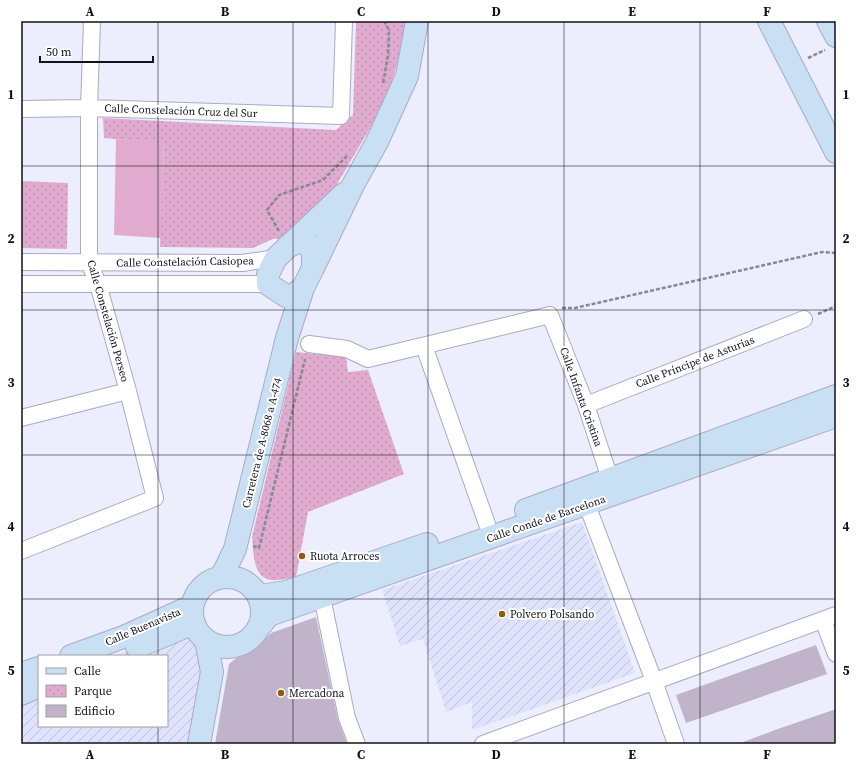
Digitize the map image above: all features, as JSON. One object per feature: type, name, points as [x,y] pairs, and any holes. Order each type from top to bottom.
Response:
[{"type":"street","name":"Calle Constelación Perseo","points":[[21,551],[155,498],[128,391],[98,284],[89,262],[89,108],[92,21]]},
{"type":"street","name":"Calle Constelación Cruz del Sur","points":[[21,109],[89,108],[341,116],[344,21]]},
{"type":"street","points":[[353,185],[281,246],[268,274],[271,287],[286,296],[293,295],[304,288],[353,185],[377,142],[407,76],[417,21]]},
{"type":"street","points":[[769,21],[836,152]]},
{"type":"street","points":[[828,21],[836,36]]},
{"type":"street","points":[[281,246],[302,241],[313,249],[313,268]]},
{"type":"street","name":"Calle Constelación Casiopea","points":[[21,262],[242,263],[281,246]]},
{"type":"street","name":"Calle Constelación Casiopea","points":[[21,284],[271,287]]},
{"type":"street","name":"Carretera de A-8068 a A-474","points":[[271,287],[287,338]]},
{"type":"street","name":"Carretera de A-8068 a A-474","points":[[233,578],[236,545],[287,338],[304,288]]},
{"type":"street","points":[[309,344],[348,349],[368,359],[555,312]]},
{"type":"street","name":"Calle Infanta Cristina","points":[[555,312],[610,479]]},
{"type":"street","name":"Calle Príncipe de Asturias","points":[[586,405],[804,319]]},
{"type":"street","points":[[424,346],[486,524]]},
{"type":"street","points":[[21,418],[128,391]]},
{"type":"street","name":"Calle Conde de Barcelona","points":[[259,596],[286,592],[486,524],[836,396]]},
{"type":"street","name":"Calle Conde de Barcelona","points":[[260,626],[269,616],[836,416]]},
{"type":"street","points":[[587,505],[654,681],[676,744]]},
{"type":"street","points":[[197,623],[218,646],[230,647],[247,642],[256,633],[260,626],[263,610],[259,596],[252,586],[233,578],[210,581],[200,589],[194,599],[197,623],[212,672]]},
{"type":"street","points":[[322,597],[347,718],[357,744]]},
{"type":"street","points":[[483,744],[829,618],[836,654]]},
{"type":"street","name":"Calle Buenavista","points":[[74,655],[126,636],[197,623]]},
{"type":"street","name":"Calle Buenavista","points":[[117,655],[197,623]]},
{"type":"street","points":[[199,744],[212,672],[230,647]]},
{"type":"street","points":[[21,674],[38,668]]},
{"type":"street","points":[[21,694],[38,686]]},
{"type":"path","points":[[382,84],[388,56],[389,30],[384,21]]},
{"type":"path","points":[[281,246],[266,210],[279,195],[323,180],[352,151]]},
{"type":"path","points":[[555,312],[822,252],[836,253]]},
{"type":"path","points":[[804,319],[836,306]]},
{"type":"path","points":[[236,545],[259,548],[309,344]]},
{"type":"shaded area","name":"Polvero Polsando","points":[[582,522],[635,673],[472,730],[472,702],[446,712],[423,639],[400,646],[382,590]]},
{"type":"shaded area","points":[[194,623],[206,640],[199,744],[21,744],[21,694],[38,686],[38,727],[168,727],[168,655],[115,655]]},
{"type":"green space","points":[[356,21],[410,21],[386,101],[306,237],[273,239],[253,248],[160,247],[164,143],[104,138],[103,118],[336,130],[353,115]]},
{"type":"green space","points":[[116,139],[164,142],[161,238],[114,235]]},
{"type":"green space","points":[[21,181],[68,183],[67,249],[21,248]]},
{"type":"green space","points":[[296,352],[346,357],[348,372],[368,370],[404,474],[308,512],[296,577],[271,580],[265,578],[257,569],[252,537]]},
{"type":"building","name":"Mercadona","points":[[316,617],[338,720],[347,744],[215,744],[229,664],[241,654],[254,649],[271,633]]},
{"type":"building","points":[[816,645],[827,674],[686,723],[676,695]]},
{"type":"building","points":[[836,709],[836,741],[829,744],[743,744],[743,742]]},
{"type":"place","name":"Ruota Arroces","points":[[302,556]]},
{"type":"place","name":"Polvero Polsando","points":[[502,614]]},
{"type":"place","name":"Mercadona","points":[[281,693]]}]
